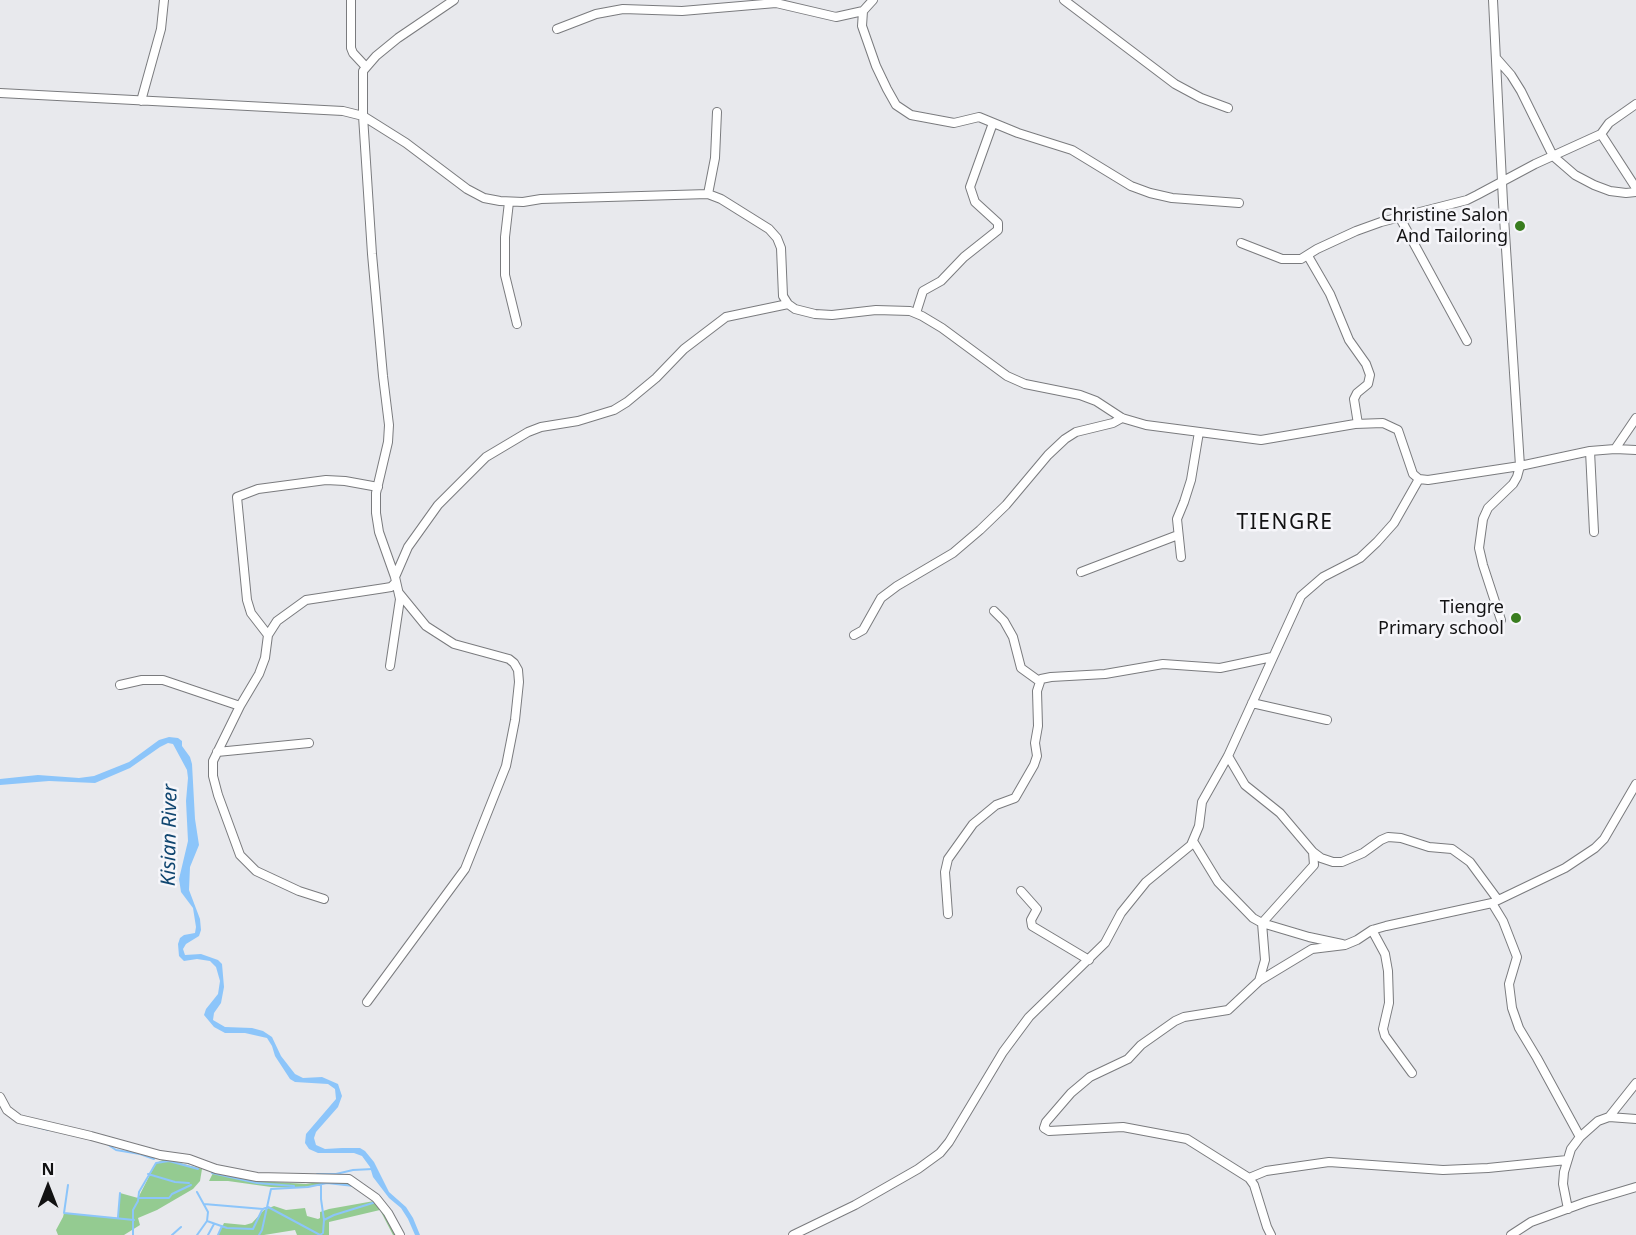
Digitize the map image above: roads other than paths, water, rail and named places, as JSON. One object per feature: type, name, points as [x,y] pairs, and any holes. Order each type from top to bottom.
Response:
[{"type":"street","points":[[141,101],[160,29],[164,0]]},
{"type":"street","points":[[351,0],[351,48],[366,67]]},
{"type":"street","points":[[390,666],[398,618],[399,593],[379,532],[376,513],[378,487],[388,442],[389,425],[372,254],[363,116],[363,75],[366,67],[398,38],[454,0]]},
{"type":"street","points":[[557,29],[596,14],[623,9],[682,11],[776,3],[836,17],[863,11],[873,0]]},
{"type":"street","points":[[1064,0],[1175,84],[1201,98],[1228,108]]},
{"type":"street","points":[[1493,0],[1520,466],[1518,477],[1513,484],[1488,508],[1483,519],[1479,548],[1501,620]]},
{"type":"street","points":[[863,11],[862,26],[876,66],[899,108],[911,115],[954,123],[979,117],[1072,150],[1131,186],[1150,193],[1172,198],[1239,203]]},
{"type":"street","points":[[1497,59],[1521,91],[1553,156],[1575,175],[1594,185],[1610,191],[1626,193],[1636,190],[1601,134]]},
{"type":"street","points":[[0,93],[343,111],[363,116],[406,143],[467,189],[484,198],[509,202],[708,194],[721,199],[769,229],[777,238],[781,248],[783,296],[795,309],[832,315],[894,309],[916,313],[942,328],[1007,376],[1025,384],[1080,395],[1096,401],[1122,418],[1146,425],[1260,440],[1358,424],[1383,423],[1398,430],[1413,474],[1419,479],[1463,476],[1590,451],[1636,450]]},
{"type":"street","points":[[1241,243],[1282,259],[1301,259],[1356,231],[1467,200],[1601,134],[1610,123],[1636,104]]},
{"type":"street","points":[[708,194],[715,158],[717,112]]},
{"type":"street","points":[[916,313],[923,291],[941,281],[964,257],[998,230],[998,223],[975,202],[970,187],[993,123]]},
{"type":"street","points":[[509,202],[505,237],[505,275],[517,324]]},
{"type":"street","points":[[1400,218],[1467,341]]},
{"type":"street","points":[[1308,256],[1330,294],[1349,340],[1366,364],[1370,375],[1368,384],[1354,399],[1358,424]]},
{"type":"street","points":[[324,899],[299,891],[256,871],[240,855],[213,776],[213,761],[240,706],[259,674],[265,658],[268,635],[277,621],[306,600],[391,587],[408,547],[438,505],[486,458],[528,432],[541,427],[578,421],[614,410],[656,378],[684,349],[726,317],[788,304]]},
{"type":"street","points":[[854,635],[863,630],[881,598],[953,553],[971,538],[1006,505],[1048,455],[1065,439],[1076,432],[1113,423],[1122,418]]},
{"type":"street","points":[[1616,449],[1636,418]]},
{"type":"street","points":[[1181,557],[1177,519],[1191,480],[1199,432]]},
{"type":"street","points":[[1590,451],[1594,532]]},
{"type":"street","points":[[793,1235],[855,1205],[918,1169],[940,1153],[956,1132],[1004,1052],[1029,1017],[1105,944],[1121,913],[1138,891],[1193,841],[1199,826],[1202,802],[1228,756],[1301,596],[1323,577],[1360,558],[1377,542],[1394,523],[1419,479]]},
{"type":"street","points":[[268,635],[251,613],[247,600],[237,497],[258,489],[326,480],[378,487]]},
{"type":"street","points":[[1081,572],[1178,535]]},
{"type":"street","points":[[367,1002],[465,869],[506,766],[515,720],[519,682],[518,670],[509,659],[454,644],[426,626],[399,593]]},
{"type":"street","points":[[994,611],[1004,621],[1013,637],[1021,668],[1039,681]]},
{"type":"street","points":[[948,915],[945,872],[948,859],[967,831],[981,816],[996,805],[1016,798],[1034,765],[1037,756],[1035,743],[1038,726],[1039,681],[1046,677],[1105,674],[1163,664],[1220,669],[1272,657]]},
{"type":"street","points":[[120,685],[142,680],[163,680],[240,706]]},
{"type":"street","points":[[1252,703],[1328,720]]},
{"type":"street","points":[[217,752],[309,743]]},
{"type":"street","points":[[1228,756],[1245,785],[1280,813],[1313,852],[1333,862],[1342,862],[1363,853],[1388,837],[1401,838],[1429,847],[1452,849],[1470,862],[1495,902],[1517,957],[1509,984],[1512,1008],[1519,1028],[1538,1058],[1580,1137]]},
{"type":"street","points":[[1271,1235],[1254,1185],[1249,1178],[1199,1145],[1176,1136],[1123,1127],[1046,1130],[1044,1128],[1046,1122],[1071,1093],[1090,1077],[1128,1059],[1141,1045],[1179,1018],[1228,1010],[1259,981],[1312,949],[1345,945],[1372,930],[1495,902],[1565,868],[1595,848],[1610,831],[1636,784]]},
{"type":"street","points":[[1193,841],[1218,882],[1253,918],[1262,923],[1345,945]]},
{"type":"street","points":[[1259,981],[1265,960],[1262,923],[1314,865],[1313,852]]},
{"type":"street","points":[[1021,891],[1036,907],[1031,920],[1032,926],[1089,960]]},
{"type":"street","points":[[1372,930],[1385,954],[1388,971],[1389,1003],[1383,1029],[1385,1036],[1412,1073]]},
{"type":"street","points":[[1609,1117],[1636,1083]]},
{"type":"street","points":[[0,1097],[7,1110],[18,1119],[156,1154],[189,1159],[216,1169],[257,1178],[349,1179],[376,1198],[388,1213],[400,1235]]},
{"type":"street","points":[[1568,1209],[1563,1184],[1567,1160],[1580,1137],[1598,1121],[1609,1117],[1636,1119]]},
{"type":"street","points":[[1249,1178],[1266,1172],[1329,1162],[1443,1170],[1567,1160]]},
{"type":"street","points":[[1511,1235],[1531,1222],[1636,1187]]},
{"type":"water","points":[[169,737],[182,741],[182,746],[192,764],[199,845],[190,867],[189,890],[200,919],[201,930],[199,936],[186,944],[183,949],[185,955],[201,954],[218,960],[222,964],[224,987],[221,1003],[214,1013],[213,1020],[225,1027],[252,1028],[263,1031],[272,1037],[281,1056],[295,1074],[303,1078],[322,1077],[338,1084],[342,1096],[338,1107],[316,1132],[314,1138],[316,1145],[325,1149],[360,1148],[365,1151],[374,1162],[389,1192],[406,1207],[420,1235],[415,1235],[401,1208],[389,1198],[373,1177],[370,1167],[362,1156],[354,1153],[318,1153],[309,1149],[305,1143],[306,1134],[336,1099],[335,1089],[328,1084],[295,1082],[290,1079],[275,1056],[267,1038],[245,1033],[225,1033],[214,1027],[204,1015],[218,994],[220,981],[216,967],[210,961],[197,959],[184,961],[179,956],[180,938],[195,933],[196,927],[193,908],[181,892],[179,879],[188,841],[186,801],[188,778],[187,770],[173,744],[168,743],[160,747],[130,768],[95,783],[49,781],[0,785],[0,779],[38,775],[79,778],[94,776],[129,762],[159,740]]},
{"type":"waterway","points":[[29,1125],[49,1130]]},
{"type":"waterway","points":[[107,1144],[116,1150],[154,1159]]},
{"type":"waterway","points":[[133,1235],[133,1210],[138,1201],[139,1192],[156,1163],[169,1161],[198,1169]]},
{"type":"waterway","points":[[317,1174],[373,1169]]},
{"type":"waterway","points":[[212,1173],[257,1183],[294,1186]]},
{"type":"waterway","points":[[148,1174],[175,1182],[189,1183]]},
{"type":"waterway","points":[[259,1235],[271,1189],[308,1187],[327,1183],[354,1186]]},
{"type":"waterway","points":[[68,1185],[64,1213],[134,1220]]},
{"type":"waterway","points":[[138,1198],[169,1198],[172,1194],[191,1185]]},
{"type":"waterway","points":[[321,1185],[324,1220]]},
{"type":"waterway","points":[[197,1192],[208,1212],[207,1221],[197,1235]]},
{"type":"waterway","points":[[118,1217],[120,1193]]},
{"type":"waterway","points":[[204,1204],[263,1209],[268,1207],[320,1235],[323,1233],[324,1220],[376,1202]]},
{"type":"waterway","points":[[207,1221],[227,1228],[253,1229],[262,1210]]},
{"type":"waterway","points":[[208,1235],[214,1224]]},
{"type":"waterway","points":[[218,1235],[222,1226]]},
{"type":"waterway","points":[[172,1235],[181,1227]]},
{"type":"place","name":"Christine Salon And Tailoring","points":[[1520,226]]},
{"type":"place","name":"Tiengre Primary school","points":[[1516,618]]},
{"type":"district","name":"TIENGRE","points":[[1285,523]]},
{"type":"water label","name":"Kisian River","points":[[170,835]]}]
